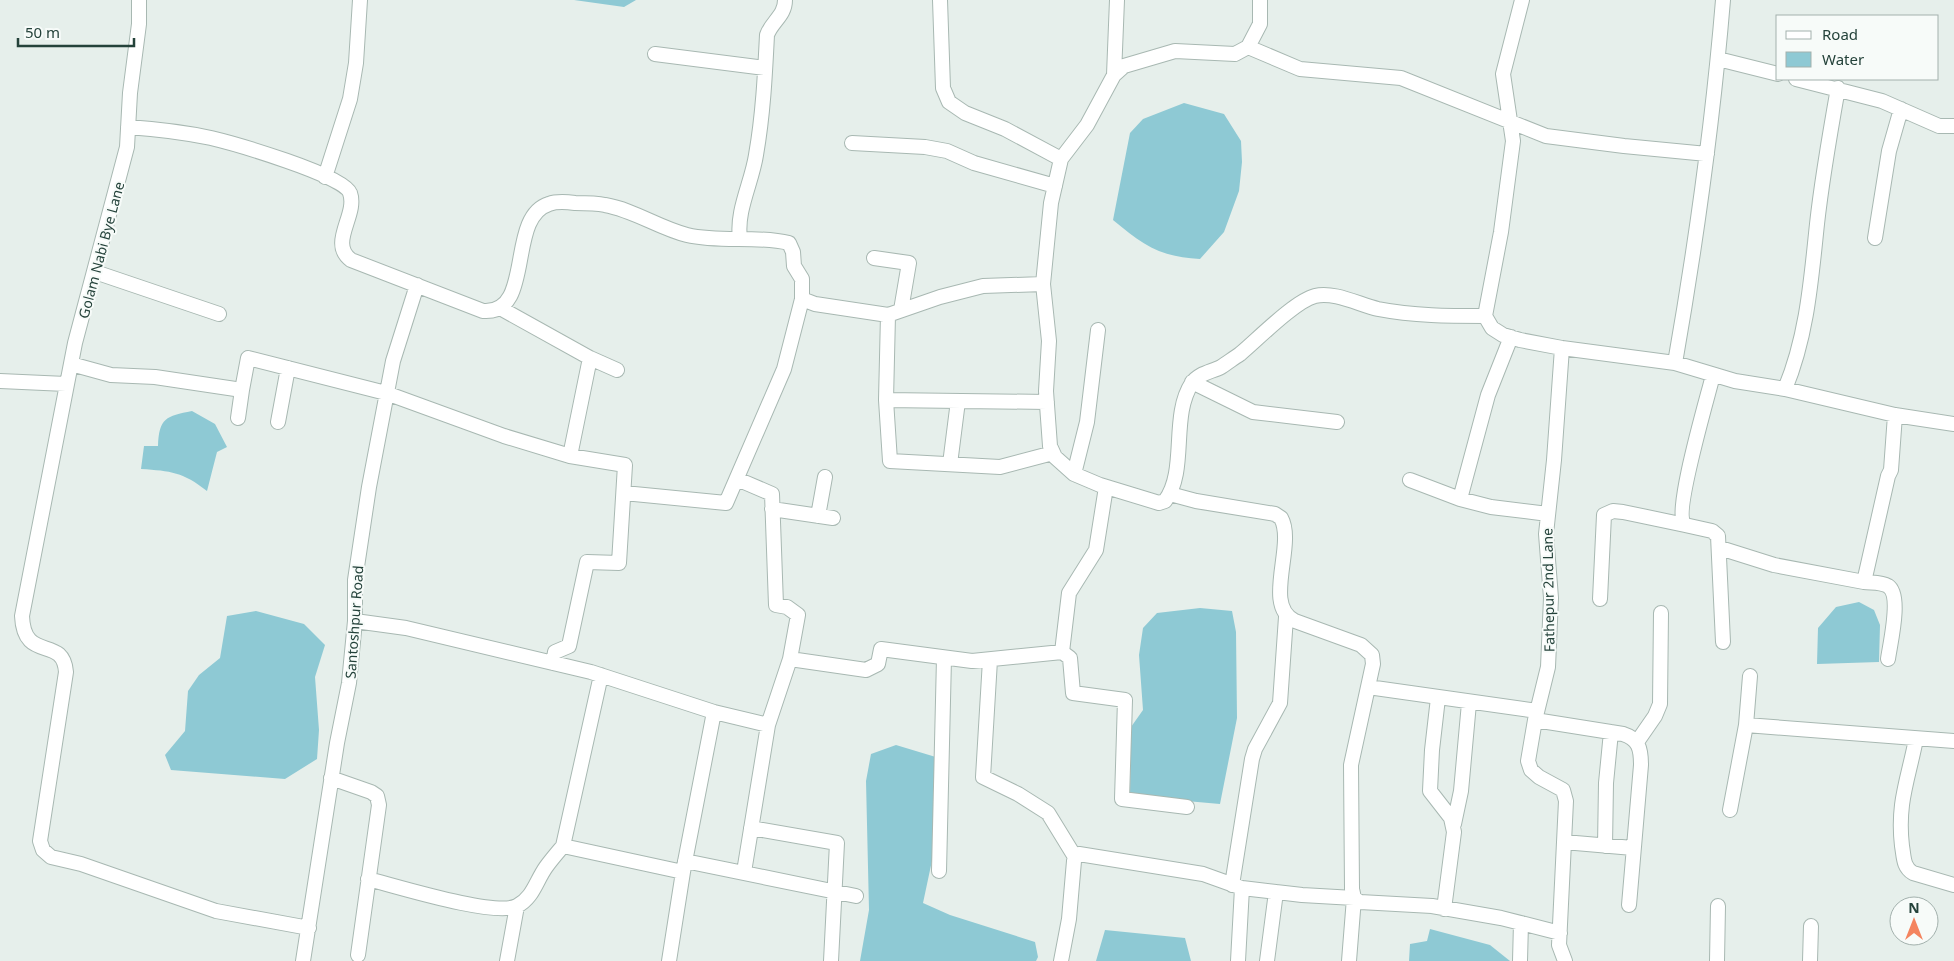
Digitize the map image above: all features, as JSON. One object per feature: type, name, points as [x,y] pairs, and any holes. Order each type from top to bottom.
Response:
[{"type":"street","name":"Golam Nabi Bye Lane","points":[[139,0],[128,126],[128,147],[66,384],[22,616],[22,631],[26,638],[34,644],[60,654],[65,662],[66,672],[40,841],[43,850],[51,857],[81,864],[216,911],[309,928]]},
{"type":"street","points":[[325,177],[350,98],[356,63],[360,0]]},
{"type":"street","points":[[740,238],[739,226],[756,157],[765,68],[766,35],[769,27],[782,14],[785,0]]},
{"type":"street","points":[[940,0],[943,88],[949,102],[965,113],[1005,129],[1061,159]]},
{"type":"street","points":[[1114,75],[1117,0]]},
{"type":"street","points":[[1260,0],[1260,24],[1248,47],[1235,54],[1175,51],[1124,66],[1114,75],[1087,125],[1061,159],[1051,203],[1043,284],[1049,341],[1046,402],[1049,439],[1054,453],[1074,474],[1106,487],[1159,503],[1165,501],[1174,485],[1183,403],[1192,382],[1204,373],[1221,366],[1238,355],[1303,301],[1316,295],[1334,297],[1378,309],[1418,315],[1484,316]]},
{"type":"street","points":[[1522,0],[1503,74],[1513,141],[1501,232],[1484,316],[1492,328],[1511,337],[1562,348],[1675,363],[1735,382],[1785,389],[1895,415],[1954,424]]},
{"type":"street","points":[[1675,363],[1706,154],[1718,59],[1723,0]]},
{"type":"street","points":[[1248,47],[1300,69],[1400,78],[1546,136],[1706,154]]},
{"type":"street","points":[[655,54],[765,68]]},
{"type":"street","points":[[1718,59],[1776,74]]},
{"type":"street","points":[[1801,80],[1838,88],[1901,109],[1939,126],[1954,126]]},
{"type":"street","points":[[1785,389],[1797,360],[1806,318],[1823,178],[1838,88]]},
{"type":"street","points":[[1875,238],[1889,151],[1901,109]]},
{"type":"street","points":[[128,126],[167,130],[211,138],[260,152],[340,183],[350,190],[351,198],[342,249],[345,255],[351,260],[483,311],[492,312],[500,308],[508,300],[515,284],[528,225],[541,208],[549,204],[563,202],[606,205],[631,213],[664,229],[689,236],[721,240],[740,238],[789,243],[794,252],[794,266],[802,279],[802,299],[784,369],[726,503],[624,493]]},
{"type":"street","points":[[852,144],[925,147],[946,151],[974,162],[1055,186]]},
{"type":"street","points":[[874,258],[909,263],[901,310]]},
{"type":"street","points":[[95,272],[219,314]]},
{"type":"street","points":[[802,299],[816,304],[888,315],[982,286],[1043,284]]},
{"type":"street","name":"Santoshpur Road","points":[[303,961],[331,778],[349,683],[355,622],[355,580],[386,393],[393,361],[417,285]]},
{"type":"street","points":[[500,308],[590,358],[617,370]]},
{"type":"street","points":[[888,315],[886,400],[890,461],[1000,466],[1054,453]]},
{"type":"street","points":[[1074,474],[1087,422],[1098,330]]},
{"type":"street","points":[[1460,499],[1488,395],[1511,337]]},
{"type":"street","name":"Fathepur 2nd Lane","points":[[1562,348],[1554,460],[1546,534],[1549,562],[1551,633],[1548,667],[1536,716],[1528,761],[1531,770],[1539,777],[1563,790],[1566,801],[1559,945],[1566,961]]},
{"type":"street","points":[[238,418],[248,358],[386,393],[504,436],[570,456],[626,465],[620,563],[588,562],[569,646],[555,652],[553,663]]},
{"type":"street","points":[[570,456],[590,358]]},
{"type":"street","points":[[71,364],[111,375],[155,377],[242,390]]},
{"type":"street","points":[[278,422],[288,368]]},
{"type":"street","points":[[1685,525],[1682,515],[1687,482],[1713,375]]},
{"type":"street","points":[[0,381],[66,384]]},
{"type":"street","points":[[1192,382],[1254,412],[1337,422]]},
{"type":"street","points":[[886,400],[1046,402]]},
{"type":"street","points":[[950,464],[958,401]]},
{"type":"street","points":[[1864,582],[1891,470],[1895,415]]},
{"type":"street","points":[[818,516],[825,477]]},
{"type":"street","points":[[737,479],[772,494],[776,605],[787,607],[798,615],[790,659],[768,725],[744,872]]},
{"type":"street","points":[[1410,480],[1460,499],[1491,507],[1548,514]]},
{"type":"street","points":[[1062,652],[1069,593],[1096,550],[1106,487]]},
{"type":"street","points":[[1170,494],[1196,502],[1275,514],[1281,518],[1285,532],[1280,606],[1286,617],[1280,704],[1255,749],[1252,760],[1237,886],[1238,961]]},
{"type":"street","points":[[772,509],[833,518]]},
{"type":"street","points":[[1600,599],[1604,515],[1608,512],[1623,512],[1716,533],[1720,548],[1724,642]]},
{"type":"street","points":[[1720,548],[1787,568],[1889,586],[1895,595],[1893,628],[1888,659]]},
{"type":"street","points":[[1637,742],[1655,716],[1660,704],[1661,613]]},
{"type":"street","points":[[1286,617],[1361,645],[1369,650],[1373,664],[1351,765],[1352,889],[1354,898],[1349,961]]},
{"type":"street","points":[[355,622],[406,628],[553,663],[601,675],[714,712],[768,725]]},
{"type":"street","points":[[790,659],[866,670],[878,664],[881,649],[944,658],[990,660],[1062,652],[1070,658],[1073,693],[1125,700],[1122,799],[1187,807]]},
{"type":"street","points":[[939,871],[944,658]]},
{"type":"street","points":[[990,660],[983,777],[1018,794],[1048,813],[1075,857],[1069,918],[1061,961]]},
{"type":"street","points":[[368,879],[482,907],[503,909],[517,906],[532,894],[545,868],[563,846],[601,675]]},
{"type":"street","points":[[1730,810],[1746,725],[1750,676]]},
{"type":"street","points":[[1368,687],[1536,716],[1628,736],[1637,742],[1641,752],[1641,765],[1629,905]]},
{"type":"street","points":[[1438,698],[1432,750],[1430,791],[1454,824]]},
{"type":"street","points":[[1444,908],[1454,824],[1461,791],[1468,703]]},
{"type":"street","points":[[670,961],[684,866],[714,712]]},
{"type":"street","points":[[1746,725],[1954,741]]},
{"type":"street","points":[[1605,846],[1606,783],[1611,732]]},
{"type":"street","points":[[1916,739],[1900,815],[1904,862],[1908,870],[1913,873],[1954,885]]},
{"type":"street","points":[[331,778],[371,792],[377,796],[379,805],[358,955]]},
{"type":"street","points":[[752,828],[837,843],[831,961]]},
{"type":"street","points":[[1564,842],[1633,848]]},
{"type":"street","points":[[563,846],[684,866],[744,872],[856,896]]},
{"type":"street","points":[[1075,857],[1087,855],[1188,872],[1213,877],[1237,886],[1276,892],[1354,898],[1360,902],[1444,908],[1521,923],[1560,933]]},
{"type":"street","points":[[1267,961],[1276,892]]},
{"type":"street","points":[[507,961],[517,906]]},
{"type":"street","points":[[1717,961],[1718,906]]},
{"type":"street","points":[[1520,961],[1521,923]]},
{"type":"street","points":[[1810,961],[1811,926]]},
{"type":"water","points":[[574,0],[636,0],[624,7]]},
{"type":"water","points":[[1184,103],[1224,114],[1241,141],[1242,162],[1239,191],[1224,232],[1200,259],[1174,256],[1153,248],[1143,243],[1113,220],[1130,133],[1143,119]]},
{"type":"water","points":[[192,411],[215,424],[227,447],[217,452],[207,491],[183,476],[141,469],[144,446],[158,446],[162,424],[170,417]]},
{"type":"water","points":[[1859,602],[1874,610],[1880,625],[1879,662],[1817,664],[1818,628],[1836,607]]},
{"type":"water","points":[[1200,608],[1232,611],[1236,632],[1237,718],[1220,804],[1130,796],[1131,727],[1143,710],[1139,655],[1143,628],[1157,613]]},
{"type":"water","points":[[256,611],[304,624],[325,645],[315,677],[319,730],[317,759],[285,779],[171,770],[165,755],[185,731],[188,691],[199,675],[220,658],[227,616]]},
{"type":"water","points":[[896,745],[939,758],[940,823],[923,903],[950,915],[1035,942],[1038,957],[1036,961],[860,961],[869,910],[866,781],[871,754]]},
{"type":"water","points":[[1430,929],[1490,945],[1510,961],[1409,961],[1410,944],[1427,941]]},
{"type":"water","points":[[1105,930],[1185,938],[1191,961],[1096,961]]}]
